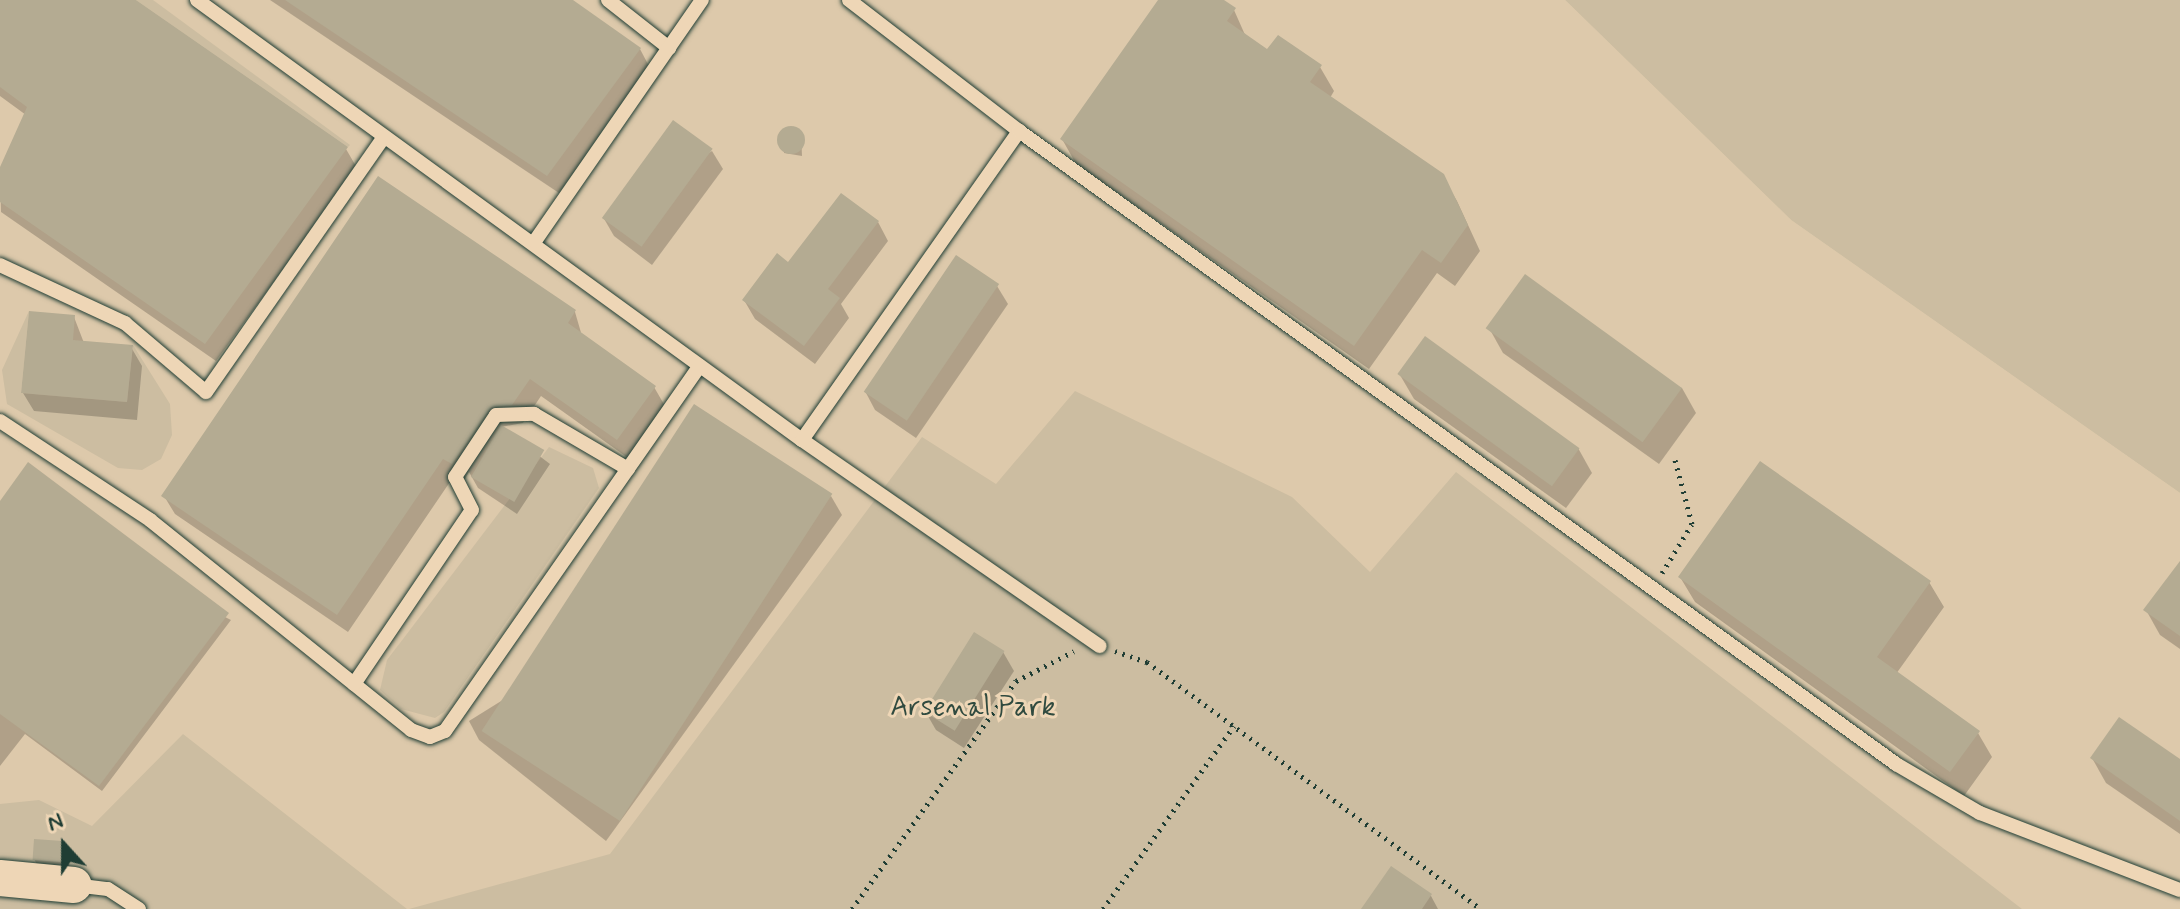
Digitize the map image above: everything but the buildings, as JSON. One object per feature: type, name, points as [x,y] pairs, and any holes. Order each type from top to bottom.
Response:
[{"type":"street","points":[[0,878],[74,885]]},
{"type":"lane","points":[[197,0],[384,137],[535,241],[802,440],[1100,646]]},
{"type":"lane","points":[[608,0],[669,48]]},
{"type":"lane","points":[[535,241],[702,0]]},
{"type":"lane","points":[[849,0],[1019,131],[1896,764],[1980,813],[2180,890]]},
{"type":"lane","points":[[802,440],[1019,131]]},
{"type":"lane","points":[[0,265],[125,323],[206,392],[384,137]]},
{"type":"lane","points":[[0,421],[150,520],[411,730],[430,737],[445,731],[700,366]]},
{"type":"lane","points":[[354,684],[472,510],[455,477],[496,415],[534,414],[628,469]]},
{"type":"lane","points":[[74,885],[108,889],[139,909]]},
{"type":"path","points":[[1652,586],[1692,524],[1674,456]]},
{"type":"path","points":[[852,909],[1016,681],[1064,653],[1100,646],[1147,662],[1481,909]]},
{"type":"path","points":[[1103,909],[1234,726]]},
{"type":"shaded area","points":[[0,0],[1565,0],[1791,220],[2180,493],[2180,909],[0,909]]},
{"type":"green space","points":[[136,0],[153,0],[350,145],[348,147]]},
{"type":"green space","points":[[1565,0],[2180,0],[2180,493],[1791,220]]},
{"type":"green space","points":[[29,311],[21,393],[127,402],[133,345],[170,404],[172,435],[161,459],[142,470],[118,468],[7,404],[2,370]]},
{"type":"green space","name":"Arsenal Park","points":[[1075,391],[1292,497],[1370,572],[1456,472],[2022,909],[409,909],[610,854],[922,437],[996,484]]},
{"type":"green space","points":[[549,447],[593,468],[599,488],[444,712],[435,718],[401,709],[380,690],[387,660]]},
{"type":"green space","points":[[183,734],[407,909],[0,909],[0,804],[39,800],[92,826]]}]
